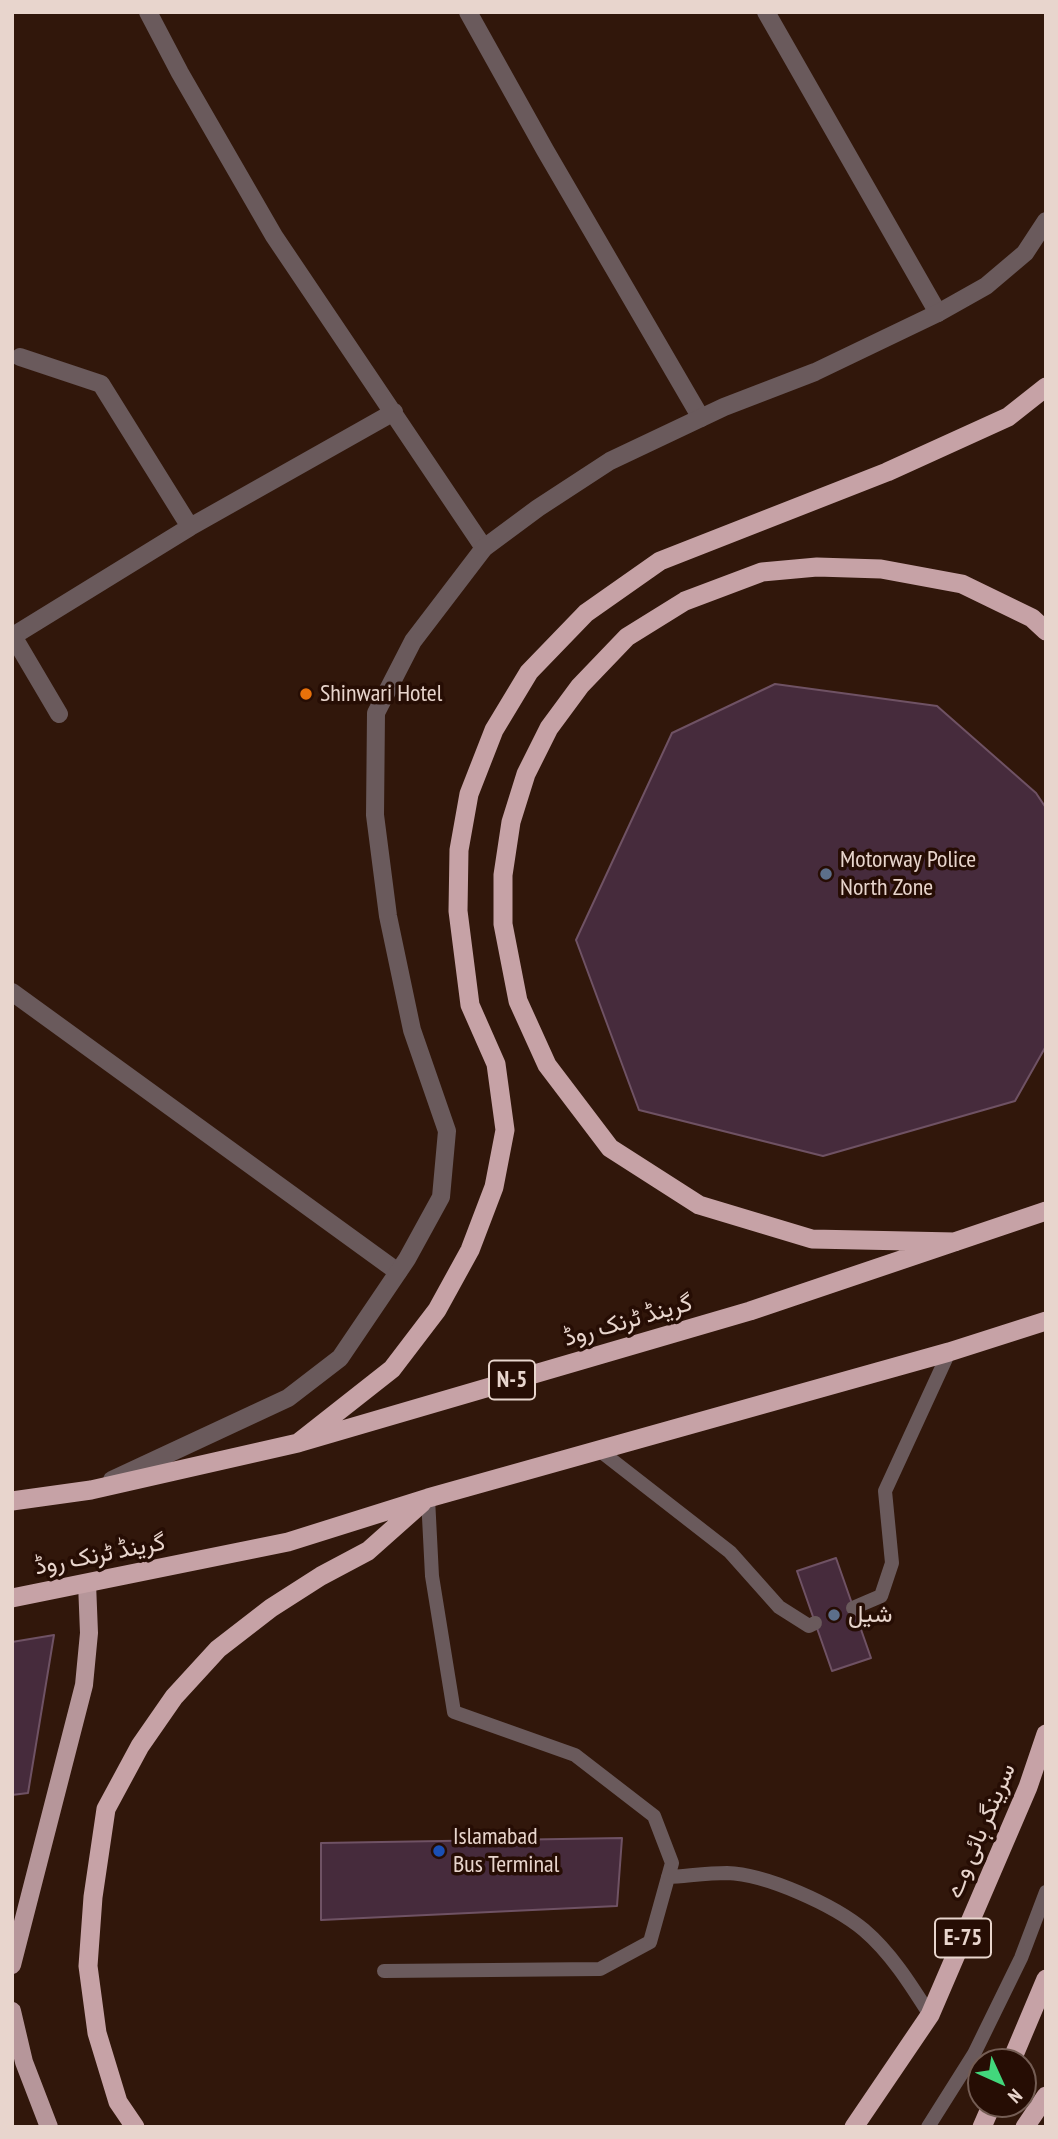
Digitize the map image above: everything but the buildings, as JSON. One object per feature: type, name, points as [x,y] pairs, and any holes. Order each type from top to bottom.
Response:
[{"type":"highway","points":[[298,1443],[392,1369],[415,1339],[437,1310],[470,1250],[494,1187],[505,1130],[496,1064],[470,1004],[458,911],[459,850],[469,794],[494,730],[529,672],[586,613],[660,561],[887,472],[1008,417],[1046,387]]},
{"type":"highway","points":[[955,1242],[812,1239],[699,1205],[610,1147],[547,1065],[518,1002],[503,924],[503,875],[510,822],[526,774],[549,728],[580,686],[627,637],[685,601],[762,572],[817,567],[881,569],[962,584],[1032,618],[1046,631]]},
{"type":"highway","name":"گرینڈ ٹرنک روڈ","points":[[12,1501],[91,1490],[298,1443],[750,1311],[1046,1211]]},
{"type":"highway","name":"گرینڈ ٹرنک روڈ","points":[[12,1598],[288,1542],[428,1498],[949,1352],[1046,1321]]},
{"type":"highway","points":[[135,2127],[118,2102],[97,2033],[88,1966],[93,1897],[106,1809],[140,1746],[160,1717],[218,1649],[271,1608],[321,1576],[368,1551],[428,1498]]},
{"type":"highway","name":"سرینگر ہائی وے","points":[[854,2127],[930,2015],[1028,1787],[1046,1734]]},
{"type":"highway","points":[[1017,2048],[1046,1979]]},
{"type":"highway","points":[[1025,2127],[1046,2096]]},
{"type":"main road","points":[[12,1965],[84,1685],[89,1633],[87,1583]]},
{"type":"main road","points":[[12,2011],[24,2062],[49,2127]]},
{"type":"street","points":[[148,12],[274,236],[484,548]]},
{"type":"street","points":[[468,12],[701,418]]},
{"type":"street","points":[[766,12],[938,313]]},
{"type":"street","points":[[91,1490],[288,1398],[340,1358],[398,1272],[441,1197],[447,1131],[412,1030],[388,916],[375,815],[376,713],[413,641],[484,548],[610,461],[701,418],[815,372],[938,313],[996,278],[1025,253],[1046,221]]},
{"type":"street","points":[[20,357],[101,384],[190,527]]},
{"type":"street","points":[[59,714],[13,636],[190,527],[394,412]]},
{"type":"street","points":[[12,992],[398,1272]]},
{"type":"lane","points":[[853,1608],[881,1597],[892,1563],[885,1491],[949,1352]]},
{"type":"lane","points":[[599,1450],[730,1552],[779,1607],[809,1626],[815,1623]]},
{"type":"lane","points":[[384,1971],[600,1969],[650,1942],[672,1863],[654,1816],[575,1755],[454,1712],[432,1576],[428,1498]]},
{"type":"lane","points":[[668,1877],[729,1873],[777,1884],[826,1905],[864,1930],[899,1968],[930,2015]]},
{"type":"lane","points":[[928,2127],[974,2054],[1021,1958],[1046,1892]]},
{"type":"place","name":"Shinwari Hotel","points":[[306,694]]},
{"type":"place","name":"Motorway Police North Zone","points":[[826,874]]},
{"type":"place","name":"شیل","points":[[834,1615]]},
{"type":"place","name":"Islamabad Bus Terminal","points":[[439,1851]]}]
